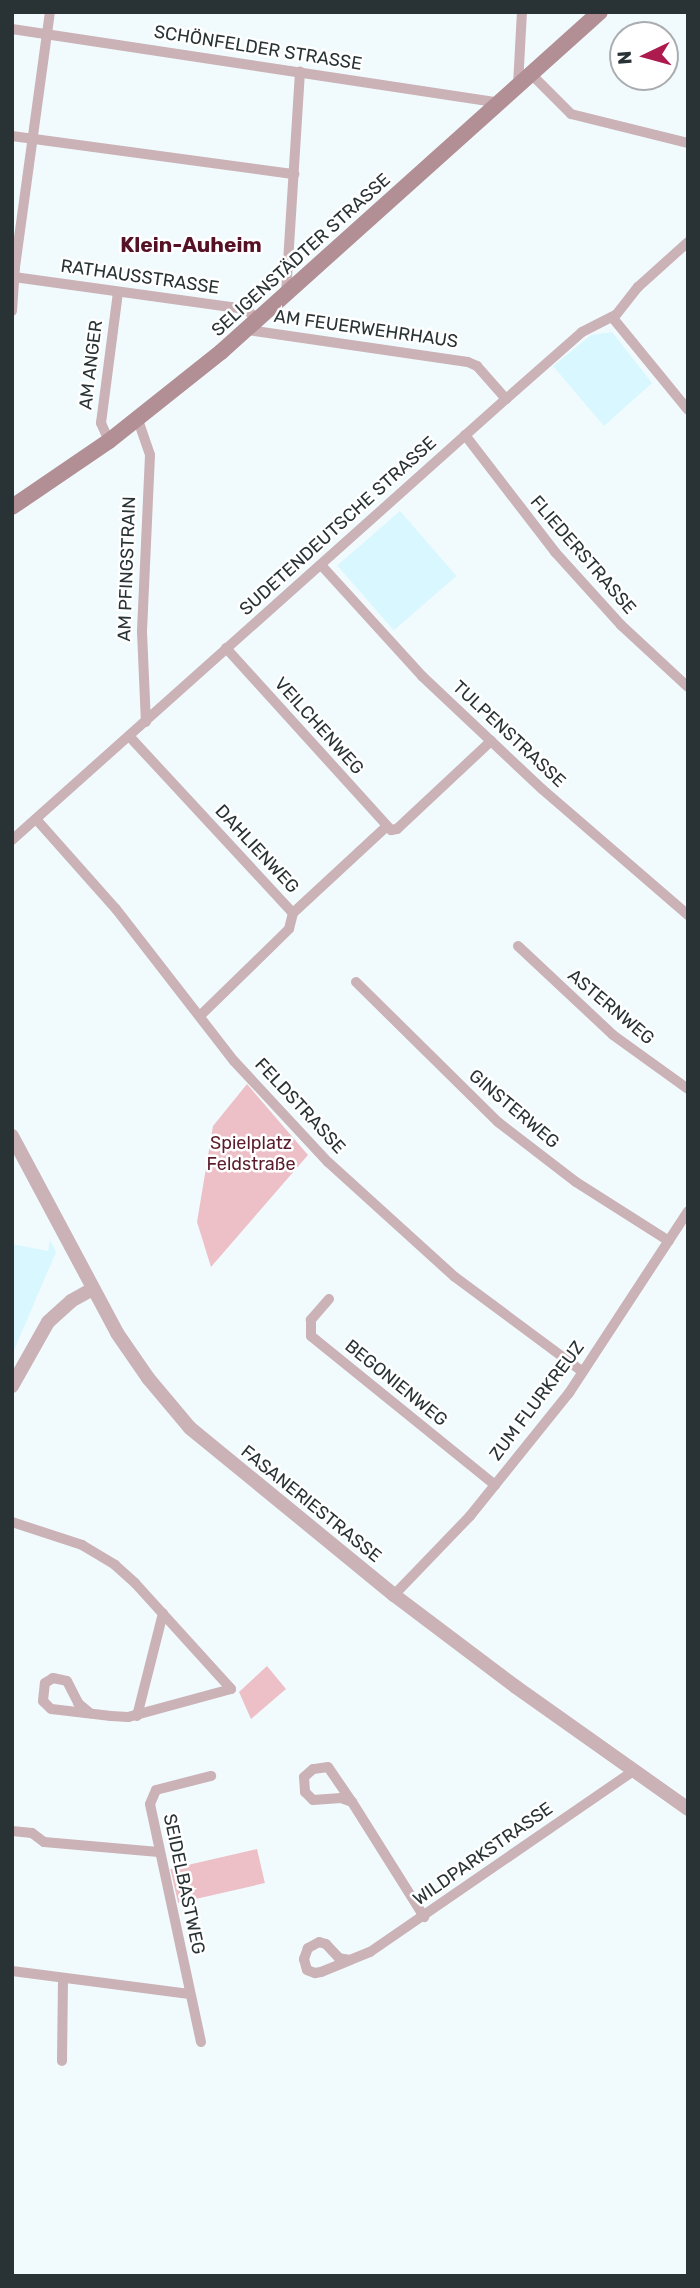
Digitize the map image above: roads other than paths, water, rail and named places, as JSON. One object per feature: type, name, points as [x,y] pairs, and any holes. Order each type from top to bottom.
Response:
[{"type":"main road","name":"SELIGENSTÄDTER STRASSE","points":[[12,507],[138,420],[253,325],[600,12]]},
{"type":"street","points":[[12,311],[50,12]]},
{"type":"street","points":[[522,12],[525,79],[571,114],[688,144]]},
{"type":"street","name":"SCHÖNFELDER STRASSE","points":[[12,29],[499,103]]},
{"type":"street","points":[[286,294],[300,71]]},
{"type":"street","points":[[12,136],[294,174]]},
{"type":"street","name":"SUDETENDEUTSCHE STRASSE","points":[[12,840],[506,398],[582,332],[612,317],[638,286],[688,242]]},
{"type":"street","name":"RATHAUSSTRASSE","points":[[14,283],[118,292],[238,308],[248,311],[253,325]]},
{"type":"street","name":"AM ANGER","points":[[109,441],[101,422],[118,292]]},
{"type":"street","points":[[612,317],[688,410]]},
{"type":"street","name":"AM FEUERWEHRHAUS","points":[[253,325],[468,362],[477,366],[506,398]]},
{"type":"street","name":"AM PFINGSTRAIN","points":[[138,420],[150,455],[142,632],[146,722]]},
{"type":"street","name":"FLIEDERSTRASSE","points":[[465,435],[555,552],[621,625],[688,687]]},
{"type":"street","name":"TULPENSTRASSE","points":[[321,565],[399,653],[491,741],[614,853],[688,915]]},
{"type":"street","name":"VEILCHENWEG","points":[[226,648],[386,827]]},
{"type":"street","name":"DAHLIENWEG","points":[[129,736],[293,913],[289,929],[201,1015]]},
{"type":"street","points":[[293,913],[386,827],[397,829],[491,741]]},
{"type":"street","name":"FELDSTRASSE","points":[[36,819],[116,909],[201,1015],[234,1061],[286,1118],[378,1209],[455,1277],[583,1372]]},
{"type":"street","name":"ASTERNWEG","points":[[517,946],[605,1028],[688,1089]]},
{"type":"street","name":"GINSTERWEG","points":[[356,982],[498,1122],[576,1182],[668,1241]]},
{"type":"street","name":"FASANERIESTRASSE","points":[[12,1136],[93,1289],[136,1362],[190,1428],[394,1595],[688,1809]]},
{"type":"street","name":"ZUM FLURKREUZ","points":[[394,1595],[446,1543],[583,1372],[688,1211]]},
{"type":"street","points":[[12,1387],[48,1322],[71,1301],[93,1289]]},
{"type":"street","name":"BEGONIENWEG","points":[[329,1299],[311,1320],[311,1336],[495,1485]]},
{"type":"street","points":[[12,1522],[98,1553],[125,1573],[231,1689],[137,1717],[90,1713],[46,1706],[42,1694],[45,1683],[53,1678],[67,1681],[78,1703],[90,1713]]},
{"type":"street","points":[[137,1717],[163,1613]]},
{"type":"street","points":[[352,1801],[341,1798],[313,1800],[305,1791],[304,1777],[313,1769],[328,1767],[352,1801],[424,1917]]},
{"type":"street","name":"WILDPARKSTRASSE","points":[[350,1960],[370,1952],[424,1917],[633,1771]]},
{"type":"street","name":"SEIDELBASTWEG","points":[[201,2042],[150,1804],[156,1790],[211,1776]]},
{"type":"street","points":[[12,1831],[32,1833],[44,1842],[159,1852]]},
{"type":"street","points":[[12,1971],[190,1994]]},
{"type":"street","points":[[62,2061],[63,1978]]},
{"type":"district","name":"Klein-Auheim","points":[[191,245]]},
{"type":"park label","name":"Spielplatz Feldstraße","points":[[251,1154]]}]
